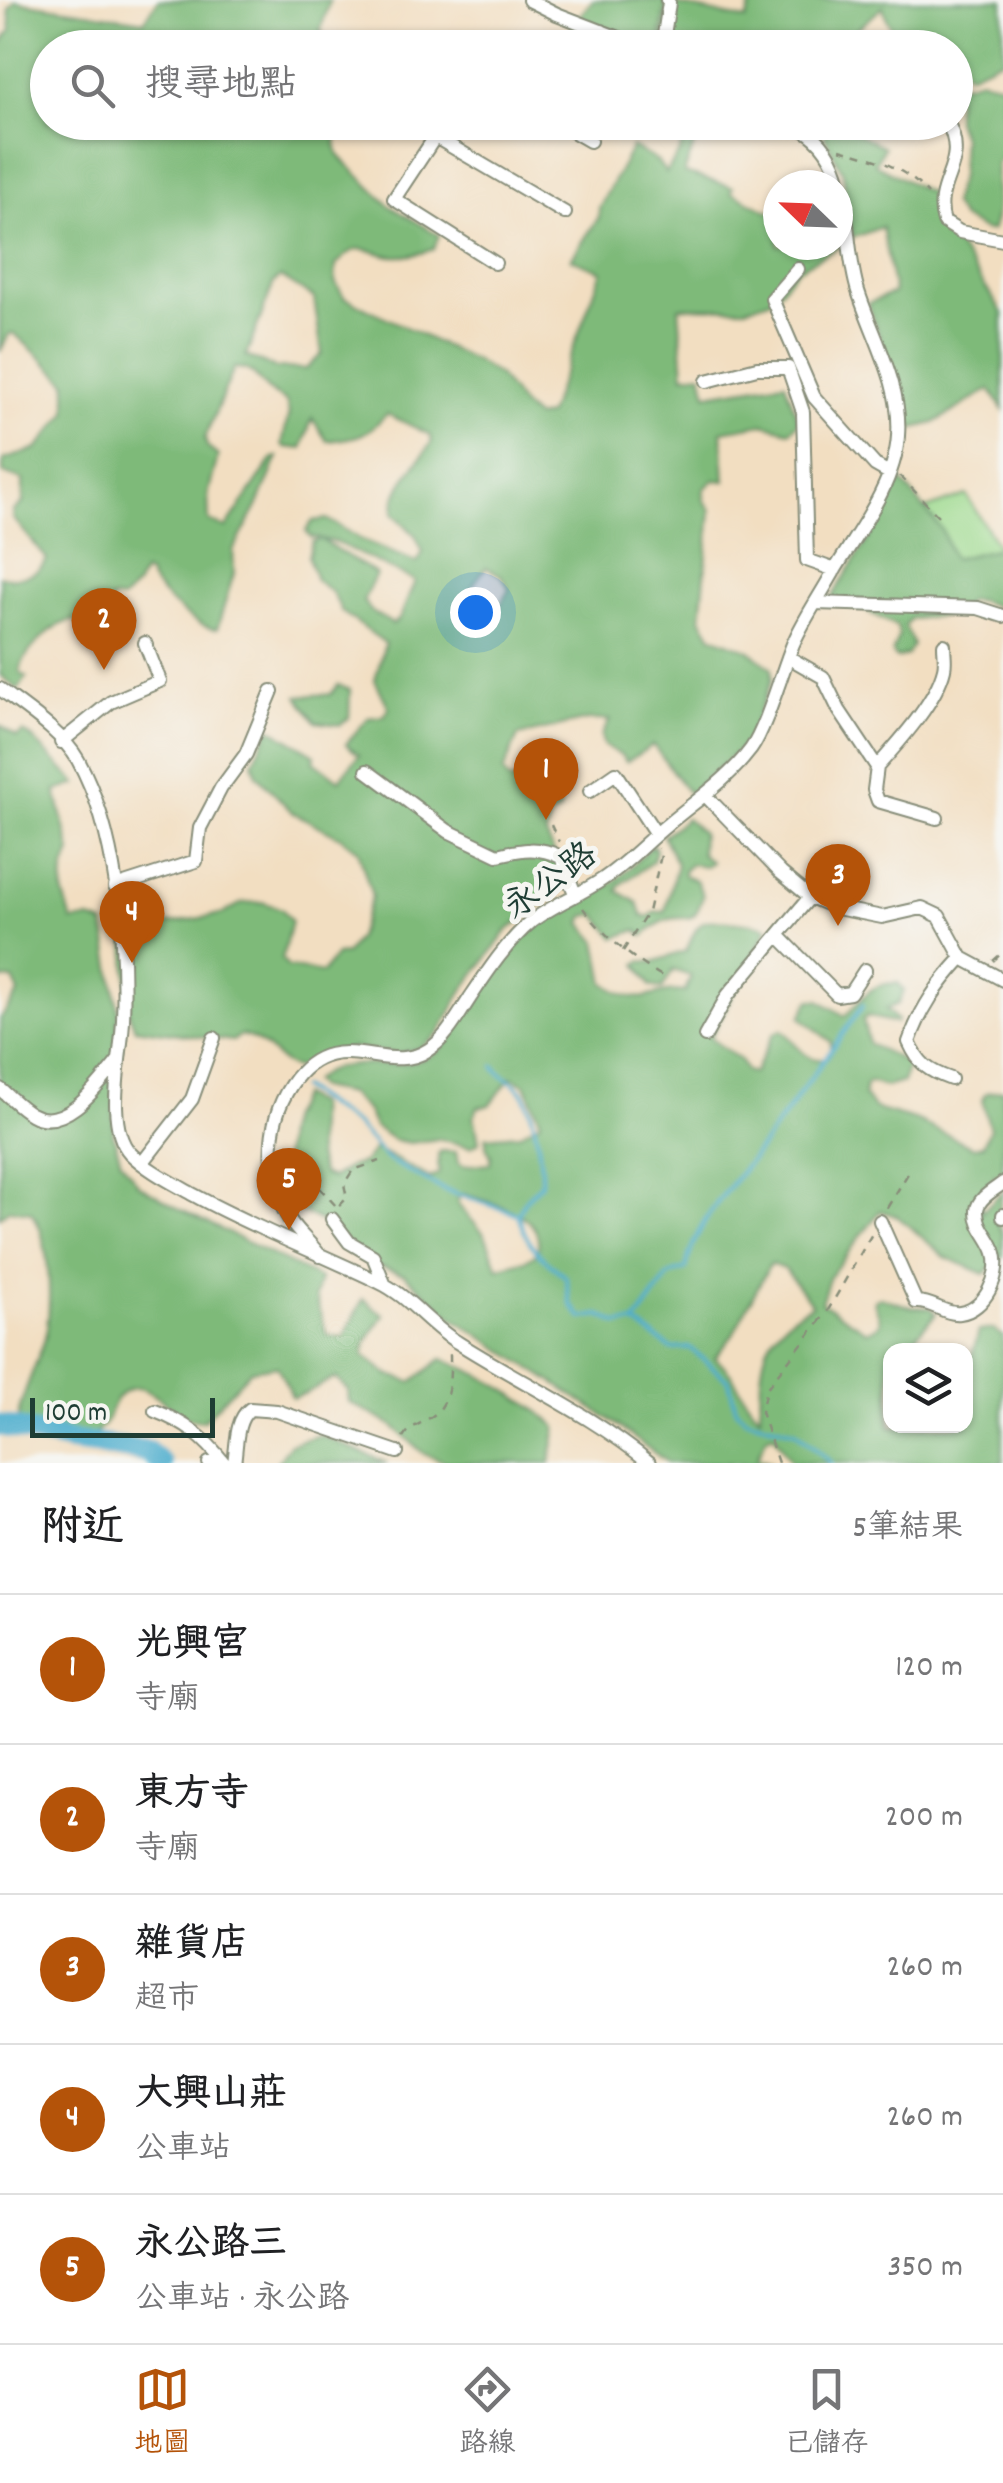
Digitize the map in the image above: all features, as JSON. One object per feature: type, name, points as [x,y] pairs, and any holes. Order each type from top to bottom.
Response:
[{"type":"street","points":[[529,0],[600,30]]},
{"type":"street","points":[[665,30],[669,1]]},
{"type":"street","points":[[433,140],[394,200],[495,263]]},
{"type":"street","points":[[440,140],[565,213]]},
{"type":"street","name":"永公路","points":[[650,1463],[562,1402],[454,1340],[384,1284],[320,1256],[292,1224],[278,1196],[271,1156],[274,1124],[293,1082],[314,1060],[351,1051],[394,1058],[419,1056],[432,1048],[444,1037],[491,966],[530,923],[604,879],[706,796],[752,747],[788,657],[889,473],[898,439],[898,409],[858,292],[839,176],[827,150],[816,140]]},
{"type":"street","points":[[956,140],[956,160],[939,206],[944,222],[960,232],[1003,240]]},
{"type":"street","points":[[798,269],[772,300],[814,397],[875,465],[889,473]]},
{"type":"street","points":[[707,381],[757,368],[788,368],[803,412],[807,560],[834,570]]},
{"type":"street","points":[[816,603],[978,608],[1003,616]]},
{"type":"street","points":[[62,742],[111,702],[160,681],[145,643]]},
{"type":"street","points":[[937,818],[878,802],[874,790],[877,767],[903,738],[938,684],[944,668],[944,645]]},
{"type":"street","points":[[788,657],[824,677],[839,710],[877,767]]},
{"type":"street","points":[[0,688],[76,757],[100,811],[115,887],[123,1021],[118,1060],[118,1128],[129,1152],[173,1183],[230,1215],[320,1256]]},
{"type":"street","points":[[115,887],[196,861],[200,828],[221,788],[246,754],[272,691]]},
{"type":"street","points":[[367,771],[448,832],[498,855],[526,848],[546,849],[561,858],[577,897]]},
{"type":"street","points":[[590,791],[616,773],[656,834]]},
{"type":"street","points":[[706,796],[810,897],[837,908],[882,917],[922,908],[940,916],[962,958],[1003,980]]},
{"type":"street","points":[[706,1036],[728,995],[810,897]]},
{"type":"street","points":[[778,935],[837,995],[850,993],[865,970]]},
{"type":"street","points":[[951,1080],[929,1072],[908,1042],[918,1016],[938,984],[962,958]]},
{"type":"street","points":[[143,1162],[192,1098],[214,1038]]},
{"type":"street","points":[[0,1089],[34,1116],[60,1116],[90,1094],[118,1060]]},
{"type":"street","points":[[880,1221],[916,1302],[954,1314],[968,1312],[987,1295],[997,1263],[977,1208],[1003,1183]]},
{"type":"street","points":[[335,1213],[349,1242],[373,1256],[384,1284]]},
{"type":"street","points":[[234,1463],[240,1421],[250,1409],[277,1412],[397,1452]]},
{"type":"street","points":[[156,1411],[184,1422],[224,1463]]},
{"type":"path","points":[[820,144],[872,158],[912,176],[939,206]]},
{"type":"path","points":[[889,473],[899,475],[938,516]]},
{"type":"path","points":[[623,951],[648,912],[661,855]]},
{"type":"path","points":[[577,897],[608,939],[662,976]]},
{"type":"path","points":[[347,1198],[344,1184],[353,1170],[380,1161]]},
{"type":"path","points":[[778,1463],[764,1426],[762,1404],[769,1382],[826,1312],[912,1166]]},
{"type":"path","points":[[314,1172],[335,1213]]},
{"type":"path","points":[[397,1452],[416,1423],[441,1406],[449,1388],[454,1340]]},
{"type":"green space","points":[[158,0],[330,0],[320,30],[30,30],[30,140],[337,140],[338,154],[390,206],[439,235],[434,249],[417,254],[392,256],[364,249],[349,253],[336,265],[335,282],[344,297],[477,362],[499,376],[536,418],[548,415],[602,271],[571,259],[599,217],[599,208],[632,147],[657,161],[666,173],[680,152],[682,140],[696,140],[684,173],[733,187],[731,192],[763,208],[763,260],[814,260],[798,269],[772,299],[746,308],[679,307],[684,375],[702,373],[707,394],[785,382],[799,422],[790,431],[763,424],[722,431],[725,481],[714,480],[704,489],[704,500],[711,510],[701,618],[712,636],[749,650],[772,668],[772,680],[747,743],[689,794],[653,745],[626,762],[604,746],[601,736],[610,720],[587,720],[518,736],[503,772],[509,780],[542,788],[560,804],[560,810],[549,818],[546,835],[565,879],[563,889],[507,931],[463,990],[439,1034],[420,1048],[395,1054],[352,1048],[295,1068],[250,1038],[240,1035],[233,1041],[135,1028],[129,1014],[123,893],[132,889],[139,888],[148,896],[158,926],[222,914],[242,903],[262,902],[282,909],[291,921],[282,959],[288,967],[322,973],[336,955],[346,954],[358,937],[372,896],[358,850],[292,812],[257,775],[253,762],[270,728],[315,755],[314,761],[339,780],[359,755],[346,744],[368,718],[384,716],[389,708],[375,680],[385,643],[342,612],[332,592],[316,580],[308,557],[312,542],[320,539],[376,574],[363,601],[372,612],[393,624],[400,618],[415,581],[335,542],[311,537],[306,531],[313,521],[327,519],[360,539],[417,563],[423,552],[415,535],[394,514],[395,504],[402,484],[432,441],[430,435],[387,414],[360,435],[327,441],[312,418],[302,449],[285,447],[282,444],[289,413],[286,402],[251,372],[234,368],[205,438],[207,447],[218,456],[208,495],[209,521],[226,528],[273,458],[278,457],[233,551],[234,573],[217,629],[199,623],[178,608],[143,572],[122,600],[113,599],[97,616],[66,622],[44,636],[25,658],[20,673],[27,677],[18,690],[0,675],[0,576],[27,575],[47,559],[13,518],[14,511],[23,503],[23,480],[3,473],[3,460],[37,449],[67,412],[67,382],[14,333],[9,334],[0,352],[0,46],[11,30],[9,9],[15,1],[144,21]],"holes":[[[281,277],[314,298],[322,354],[306,369],[275,368],[246,356],[274,282]],[[486,567],[502,576],[509,589],[495,614],[480,616],[479,597],[470,589]]]},
{"type":"green space","points":[[593,0],[666,0],[662,30],[613,30],[580,15]]},
{"type":"green space","points":[[753,0],[1003,0],[1003,58],[973,72],[973,30],[893,30],[883,7],[856,30],[665,30],[669,3],[746,20]]},
{"type":"green space","points":[[973,81],[1003,84],[1003,157],[997,162],[995,221],[992,230],[985,231],[961,218],[952,204],[960,176],[962,140],[973,140]]},
{"type":"green space","points":[[826,140],[871,140],[884,147],[875,164],[935,196],[936,216],[945,238],[959,240],[958,247],[1003,313],[1003,410],[990,389],[934,423],[910,429],[868,303],[894,293],[882,227],[853,238],[853,170],[842,170]]},
{"type":"green space","points":[[901,480],[942,530],[953,559],[1003,547],[1003,609],[978,600],[967,601],[957,614],[910,619],[905,625],[913,645],[907,655],[897,658],[892,653],[899,635],[897,626],[866,611],[858,600],[832,597]]},
{"type":"green space","points":[[966,495],[999,548],[953,559],[926,509]]},
{"type":"green space","points":[[338,685],[350,690],[349,718],[340,725],[316,722],[298,696],[331,694]]},
{"type":"green space","points":[[0,725],[17,737],[23,732],[32,738],[77,784],[56,791],[71,852],[64,871],[63,892],[72,921],[90,919],[104,924],[118,1010],[113,1134],[121,1161],[139,1185],[320,1279],[315,1297],[327,1335],[344,1337],[363,1299],[384,1315],[366,1342],[364,1356],[387,1374],[412,1382],[442,1359],[486,1379],[533,1408],[557,1427],[550,1463],[448,1463],[424,1454],[393,1426],[349,1402],[348,1390],[336,1378],[293,1398],[277,1366],[251,1370],[204,1420],[181,1414],[138,1388],[127,1390],[116,1400],[106,1422],[84,1445],[35,1437],[18,1429],[23,1397],[47,1328],[49,1294],[43,1238],[31,1212],[9,1209],[0,1217],[0,1019],[19,993],[13,980],[0,979]]},
{"type":"green space","points":[[686,818],[702,833],[701,853],[711,862],[706,866],[691,864],[684,870],[684,875],[696,880],[703,896],[692,916],[664,921],[643,936],[637,930],[615,938],[596,914],[585,916],[582,923],[597,941],[605,983],[638,998],[685,992],[691,976],[673,970],[662,989],[651,986],[637,964],[686,951],[703,922],[763,926],[768,928],[710,1038],[740,1060],[746,1071],[754,1073],[774,1033],[782,1030],[805,1054],[826,1059],[831,1042],[801,1017],[810,1000],[819,1000],[845,1016],[873,988],[898,983],[904,991],[898,1004],[886,1009],[896,1023],[867,1016],[863,1020],[869,1044],[908,1063],[903,1082],[886,1087],[866,1084],[864,1096],[875,1109],[915,1120],[973,1147],[983,1145],[990,1129],[982,1100],[986,1093],[1003,1090],[1003,1173],[995,1175],[979,1195],[982,1212],[1003,1190],[997,1221],[1003,1234],[1003,1256],[985,1274],[945,1257],[897,1216],[880,1211],[830,1276],[821,1302],[866,1331],[880,1323],[874,1300],[880,1297],[911,1307],[931,1308],[936,1314],[915,1337],[918,1343],[883,1343],[883,1433],[973,1433],[973,1352],[979,1331],[993,1329],[1003,1336],[1003,1463],[792,1463],[773,1434],[766,1438],[757,1458],[773,1463],[668,1463],[609,1419],[453,1318],[404,1274],[360,1260],[320,1221],[299,1211],[292,1201],[283,1167],[285,1134],[301,1096],[317,1105],[318,1160],[323,1175],[332,1178],[363,1163],[375,1148],[430,1178],[439,1173],[441,1151],[456,1152],[458,1163],[464,1166],[490,1163],[486,1137],[519,1134],[541,1121],[525,1084],[511,1077],[490,1105],[478,1107],[474,1116],[479,1142],[471,1147],[439,1139],[410,1143],[394,1140],[374,1127],[367,1111],[349,1094],[319,1088],[312,1082],[341,1067],[405,1063],[435,1053],[448,1041],[495,972],[547,918],[614,882],[653,845],[653,861],[620,885],[618,891],[638,903],[642,915],[665,912],[677,864],[663,836]],"holes":[[[463,1194],[526,1219],[538,1239],[537,1253],[498,1268],[485,1235],[457,1200]],[[770,1264],[785,1269],[812,1305],[794,1315],[772,1338],[763,1365],[760,1416],[715,1358],[732,1336]]]},
{"type":"green space","points":[[320,1435],[387,1463],[277,1463],[290,1444]]},
{"type":"waterway","points":[[635,1323],[669,1275],[686,1269],[706,1219],[863,1005]]},
{"type":"waterway","points":[[494,1066],[525,1096],[536,1134],[541,1184],[518,1214],[522,1226],[536,1250],[566,1277],[570,1303],[582,1318],[600,1315],[618,1324],[635,1323],[672,1349],[690,1348],[729,1381],[736,1409],[746,1419],[795,1431],[832,1463]]},
{"type":"waterway","points":[[301,1088],[357,1126],[388,1160],[444,1190],[518,1214]]},
{"type":"waterway","points":[[0,1425],[70,1441],[147,1451],[161,1463]]},
{"type":"place","name":"東方寺","points":[[104,670]]},
{"type":"place","name":"光興宮","points":[[546,820]]},
{"type":"place","name":"雜貨店","points":[[838,926]]},
{"type":"place","name":"大興山莊","points":[[132,963]]},
{"type":"place","name":"永公路三","points":[[289,1230]]}]
